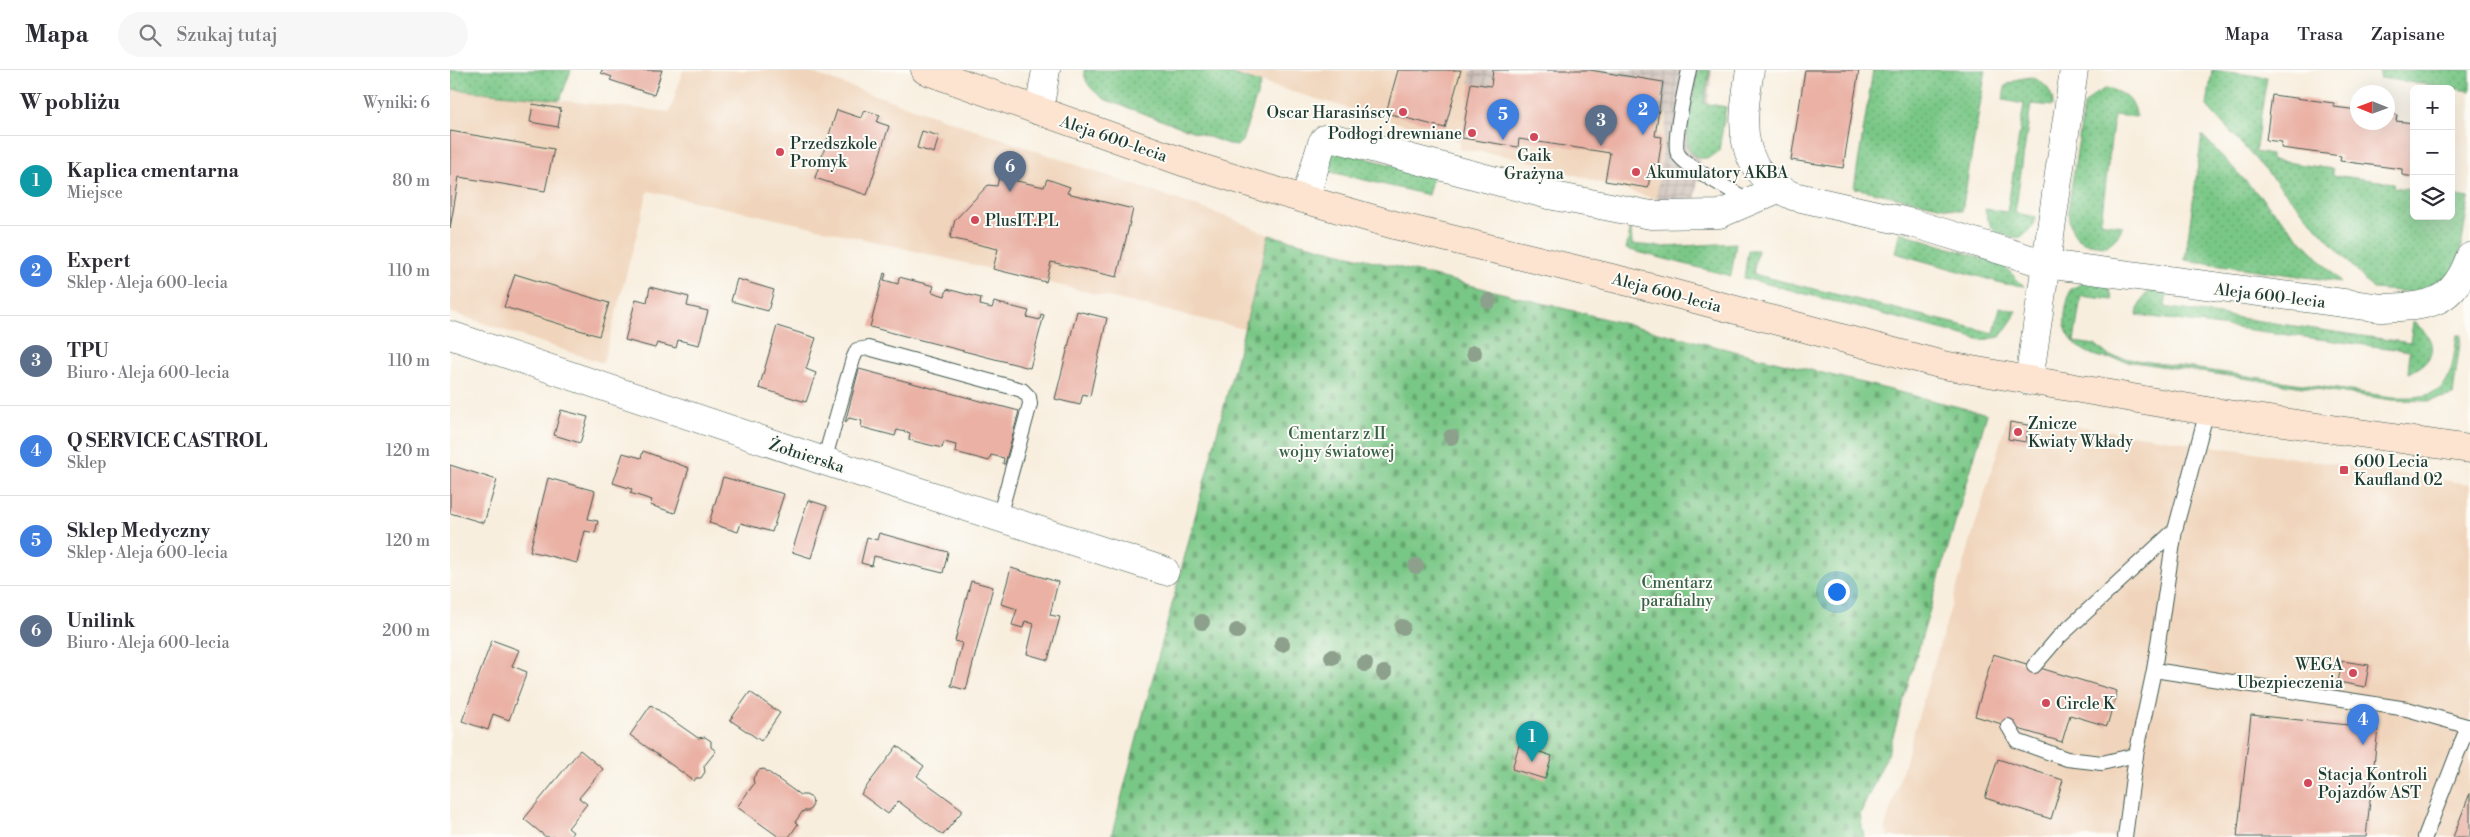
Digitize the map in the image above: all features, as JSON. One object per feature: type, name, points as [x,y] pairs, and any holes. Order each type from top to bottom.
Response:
[{"type":"main road","name":"Aleja 600-lecia","points":[[925,70],[1186,163],[1398,226],[1653,288],[1943,365],[2207,411],[2470,449]]},
{"type":"street","points":[[1039,111],[1046,70]]},
{"type":"street","name":"Aleja 600-lecia","points":[[1750,70],[1744,112],[1744,140],[1752,164],[1778,190],[1793,196],[1912,223],[2046,264],[2381,308],[2421,306],[2436,302],[2446,296],[2466,269],[2470,257]]},
{"type":"street","points":[[2029,381],[2074,70]]},
{"type":"street","points":[[1305,199],[1322,143],[1325,139],[1334,138],[1549,195],[1651,216],[1720,214],[1778,190]]},
{"type":"street","name":"Żołnierska","points":[[450,335],[824,461],[1165,570]]},
{"type":"lane","points":[[1689,70],[1676,140],[1677,153],[1686,165],[1749,201]]},
{"type":"lane","points":[[824,461],[857,350],[868,348],[1022,390],[1029,396],[1030,404],[999,517]]},
{"type":"lane","points":[[2125,837],[2136,755],[2154,670],[2175,530],[2207,411]]},
{"type":"lane","points":[[2034,666],[2058,638],[2175,530]]},
{"type":"lane","points":[[2154,670],[2407,709],[2469,726],[2425,837]]},
{"type":"lane","points":[[2008,726],[2017,741],[2067,759],[2102,763],[2136,755]]},
{"type":"shaded area","points":[[683,70],[803,70],[1233,219],[1269,235],[1244,329],[826,230],[648,191],[603,363],[450,312],[450,89],[670,112]]},
{"type":"shaded area","points":[[1218,70],[1471,70],[1470,83],[1668,114],[1656,199],[1515,157],[1459,149],[1460,141]]},
{"type":"shaded area","points":[[1471,70],[1712,70],[1694,209],[1656,199],[1667,114],[1469,83]]},
{"type":"shaded area","points":[[2008,416],[2470,484],[2470,837],[1888,837],[1885,828]]},
{"type":"green space","points":[[450,70],[571,70],[560,100],[450,89]]},
{"type":"green space","points":[[1084,70],[1219,70],[1261,83],[1242,141],[1237,146],[1106,100],[1088,84]]},
{"type":"green space","points":[[1698,70],[1710,70],[1704,103],[1726,107],[1719,151],[1713,156],[1706,158],[1699,158],[1692,154],[1688,143],[1689,123]]},
{"type":"green space","points":[[1873,70],[1986,70],[1962,211],[1854,188]]},
{"type":"green space","points":[[2212,70],[2267,77],[2255,152],[2271,155],[2271,160],[2333,169],[2333,175],[2394,183],[2393,187],[2410,189],[2410,220],[2455,220],[2455,196],[2469,198],[2458,267],[2432,289],[2411,292],[2373,289],[2207,106]]},
{"type":"green space","points":[[2380,70],[2470,70],[2470,91],[2455,89],[2455,85],[2428,85],[2380,78]]},
{"type":"green space","points":[[2031,77],[2050,91],[2053,106],[2031,104],[2015,213],[2036,217],[2033,227],[2021,238],[1997,232],[1990,224],[1985,209],[2007,212],[2024,104],[2003,100],[2005,86],[2018,79]]},
{"type":"green space","points":[[2107,88],[2118,92],[2131,101],[2136,117],[2114,115],[2101,222],[2123,226],[2117,237],[2107,246],[2089,244],[2078,238],[2071,227],[2068,210],[2084,105],[2095,94]]},
{"type":"green space","points":[[2202,135],[2341,282],[2185,260]]},
{"type":"green space","points":[[1331,153],[1347,153],[1433,176],[1428,195],[1318,169]]},
{"type":"green space","points":[[1631,227],[1632,244],[1664,247],[1736,243],[1731,276],[1626,249]]},
{"type":"green space","points":[[1900,232],[2003,265],[2024,286],[2005,284],[1895,253]]},
{"type":"green space","name":"Cmentarz parafialny","points":[[1269,235],[1987,414],[1888,753],[1860,814],[1864,837],[1111,837]]},
{"type":"green space","points":[[1748,250],[1758,250],[1753,274],[1994,333],[2000,307],[2016,311],[2000,337],[1982,340],[1744,278]]},
{"type":"green space","points":[[2090,278],[2107,284],[2113,300],[2081,296],[2074,342],[2065,326],[2065,313],[2070,290]]},
{"type":"green space","points":[[2168,286],[2165,307],[2410,343],[2413,322],[2428,336],[2431,350],[2425,363],[2408,373],[2410,351],[2137,315],[2143,297],[2146,294]]},
{"type":"green space","points":[[2457,335],[2461,335],[2453,395],[2428,401],[2392,400],[2099,357],[2088,353],[2074,342],[2096,345],[2109,356],[2392,397],[2411,397],[2435,392],[2443,386],[2452,366]]},
{"type":"building","points":[[602,70],[662,70],[654,95],[610,80],[612,77],[601,73]]},
{"type":"building","points":[[1398,70],[1461,70],[1445,128],[1386,113]]},
{"type":"building","points":[[1493,70],[1590,70],[1663,82],[1655,136],[1662,137],[1658,165],[1652,164],[1648,188],[1605,181],[1610,153],[1519,139],[1518,147],[1462,138],[1471,83],[1491,86]]},
{"type":"building","points":[[1805,70],[1859,70],[1843,168],[1791,160]]},
{"type":"building","points":[[2272,95],[2334,103],[2334,107],[2350,109],[2350,130],[2395,130],[2395,115],[2397,115],[2396,121],[2410,123],[2410,176],[2402,175],[2402,169],[2340,161],[2341,156],[2281,148],[2282,142],[2266,140]]},
{"type":"building","points":[[533,104],[561,109],[558,127],[530,122]]},
{"type":"building","points":[[837,110],[861,118],[864,110],[880,115],[877,122],[889,126],[867,195],[815,178]]},
{"type":"building","points":[[450,131],[554,149],[545,191],[459,177],[450,228]]},
{"type":"building","points":[[922,131],[939,136],[934,153],[917,148]]},
{"type":"building","points":[[999,177],[1044,187],[1047,179],[1070,187],[1067,193],[1133,209],[1117,277],[1051,262],[1046,282],[993,269],[998,249],[950,238],[955,220],[988,185],[997,186]]},
{"type":"building","points":[[884,273],[886,274],[884,280],[898,284],[899,277],[934,286],[932,292],[945,296],[947,289],[981,298],[980,305],[992,308],[994,302],[1029,311],[1027,317],[1040,320],[1041,314],[1044,315],[1030,368],[870,327]]},
{"type":"building","points":[[515,274],[609,303],[599,336],[504,307]]},
{"type":"building","points":[[737,279],[774,290],[768,311],[731,301]]},
{"type":"building","points":[[650,287],[689,297],[687,306],[708,311],[699,345],[678,340],[676,348],[657,343],[655,348],[625,340],[636,299],[647,302]]},
{"type":"building","points":[[1077,311],[1107,318],[1090,396],[1083,394],[1080,405],[1055,399]]},
{"type":"building","points":[[777,326],[816,338],[806,369],[816,373],[806,402],[759,388]]},
{"type":"building","points":[[859,369],[1019,411],[1005,464],[1003,464],[1004,458],[991,455],[989,461],[955,452],[956,445],[944,442],[942,448],[909,440],[910,433],[897,430],[895,436],[861,427],[862,421],[849,418],[845,423]]},
{"type":"building","points":[[561,410],[588,417],[580,443],[554,435]]},
{"type":"building","name":"Znicze Kwiaty Wkłady","points":[[2010,422],[2028,425],[2026,442],[2008,439]]},
{"type":"building","points":[[643,451],[689,468],[675,513],[650,505],[652,500],[630,493],[632,489],[613,483],[623,453],[641,458]]},
{"type":"building","points":[[450,465],[497,480],[484,523],[450,513]]},
{"type":"building","points":[[723,477],[784,494],[772,532],[741,523],[738,532],[709,523]]},
{"type":"building","points":[[548,478],[595,491],[588,519],[598,521],[595,533],[585,531],[577,563],[530,551]]},
{"type":"building","points":[[808,500],[827,506],[811,558],[792,552]]},
{"type":"building","points":[[879,533],[948,552],[943,573],[874,556],[872,566],[861,563],[867,537],[877,540]]},
{"type":"building","points":[[1011,568],[1058,582],[1050,615],[1060,617],[1048,660],[1027,654],[1034,624],[1025,621],[1023,628],[1012,625],[1017,609],[1001,604]]},
{"type":"building","points":[[971,581],[993,587],[966,690],[951,686],[962,643],[955,641]]},
{"type":"building","points":[[492,640],[519,650],[512,666],[527,672],[509,720],[493,714],[488,730],[462,721]]},
{"type":"building","name":"Circle K","points":[[1993,654],[2117,691],[2107,726],[2070,715],[2062,742],[1975,716]]},
{"type":"building","points":[[2342,661],[2369,665],[2365,687],[2338,682]]},
{"type":"building","points":[[750,692],[780,713],[761,741],[730,720]]},
{"type":"building","points":[[651,705],[698,738],[705,737],[711,741],[711,747],[716,751],[704,766],[705,772],[701,778],[696,778],[694,781],[630,735]]},
{"type":"building","name":"Stacja Kontroli Pojazdów AST","points":[[2251,715],[2378,728],[2366,837],[2237,837]]},
{"type":"building","points":[[1519,745],[1552,756],[1545,779],[1512,769]]},
{"type":"building","points":[[897,746],[924,766],[917,776],[963,810],[943,835],[898,801],[888,814],[861,794]]},
{"type":"building","points":[[580,750],[603,769],[579,798],[587,804],[568,828],[573,832],[569,837],[546,837],[524,819]]},
{"type":"building","points":[[1998,759],[2063,780],[2051,819],[1985,798]]},
{"type":"building","points":[[764,769],[800,795],[812,798],[813,805],[809,811],[803,811],[795,822],[798,824],[789,837],[779,837],[737,807],[754,784],[753,778],[759,770]]},
{"type":"building","points":[[2470,793],[2470,837],[2453,837]]},
{"type":"place","name":"Oscar Harasińscy","points":[[1403,112]]},
{"type":"place","name":"Podłogi drewniane","points":[[1472,133]]},
{"type":"place","name":"Expert","points":[[1643,135]]},
{"type":"place","name":"Gaik Grażyna","points":[[1534,137]]},
{"type":"place","name":"Sklep Medyczny","points":[[1503,140]]},
{"type":"place","name":"TPU","points":[[1601,146]]},
{"type":"place","name":"Przedszkole Promyk","points":[[780,152]]},
{"type":"place","name":"Akumulatory AKBA","points":[[1636,172]]},
{"type":"place","name":"Unilink","points":[[1010,192]]},
{"type":"place","name":"PlusIT.PL","points":[[975,220]]},
{"type":"place","name":"Znicze Kwiaty Wkłady","points":[[2018,432]]},
{"type":"place","name":"600 Lecia Kaufland 02","points":[[2344,470]]},
{"type":"place","name":"WEGA Ubezpieczenia","points":[[2353,673]]},
{"type":"place","name":"Circle K","points":[[2046,703]]},
{"type":"place","name":"Q SERVICE CASTROL","points":[[2363,745]]},
{"type":"place","name":"Kaplica cmentarna","points":[[1532,762]]},
{"type":"place","name":"Stacja Kontroli Pojazdów AST","points":[[2308,783]]},
{"type":"park label","name":"Cmentarz z II wojny światowej","points":[[1337,442]]}]
